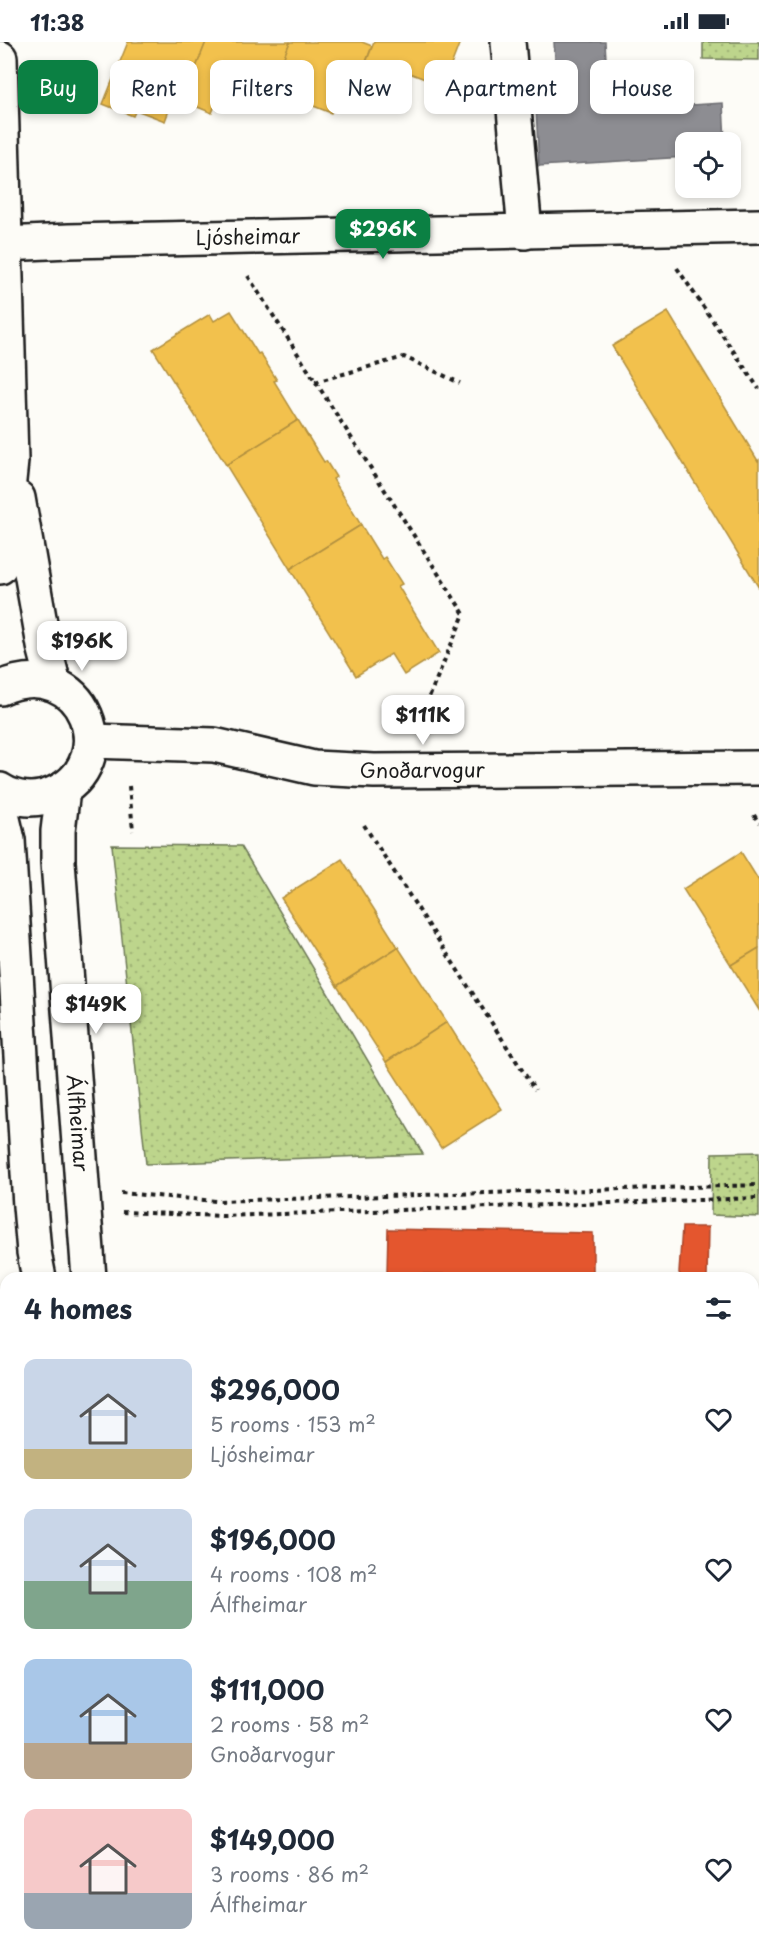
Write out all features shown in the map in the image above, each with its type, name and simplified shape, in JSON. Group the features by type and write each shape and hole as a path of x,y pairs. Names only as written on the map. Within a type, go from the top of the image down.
{"street":[{"path":"508,42 525,232"},
{"path":"0,58 11,461 0,567"},
{"name":"Ljósheimar","path":"5,244 759,226"},
{"path":"11,461 44,646 54,684"},
{"path":"0,688 18,681 36,680 54,684 70,694 81,707 89,724 91,741 87,760 82,769 63,790 45,798 26,799 0,790"},
{"name":"Gnoðarvogur","path":"91,741 214,745 314,768 374,771 759,768"},
{"name":"Álfheimar","path":"63,790 58,831 58,862 88,1272"},
{"path":"0,806 9,851 30,1206 38,1272"}],"path":[{"path":"651,229 759,389"},
{"path":"223,238 465,614 421,716"},
{"path":"315,382 405,357 460,383"},
{"path":"129,786 133,831"},
{"path":"754,815 759,823"},
{"path":"364,825 535,1090"},
{"path":"121,1193 216,1202 759,1185"},
{"path":"116,1212 222,1216 759,1198"}],"green space":[{"path":"703,42 759,42 759,60 703,59"},
{"path":"112,845 241,846 423,1154 146,1164"},
{"path":"759,1152 759,1217 711,1215 712,1153"}],"building: Homes":[{"path":"128,42 206,42 198,62 198,60 121,60"},
{"path":"206,42 290,42 283,60 210,60 210,112 198,107 198,63"},
{"path":"290,42 362,42 372,46 367,60 326,60 326,111 314,106 314,60 283,60"},
{"path":"374,42 460,42 453,60 424,60 424,79 412,74 412,60 367,60"},
{"path":"110,87 110,107 103,104"},
{"path":"147,114 168,114 165,121"},
{"path":"231,311 277,380 274,381 298,420 226,465 153,349 210,314 214,321"},
{"path":"668,312 759,460 759,588 612,346"},
{"path":"298,420 336,477 333,479 361,525 290,569 226,465"},
{"path":"361,525 382,559 385,557 402,584 398,586 439,653 404,675 391,654 356,676 290,569"},
{"path":"741,852 759,881 759,948 731,965 683,889"},
{"path":"342,859 398,947 337,986 281,898"},
{"path":"398,947 447,1022 386,1062 337,986"},
{"path":"759,948 759,1010 731,965"},
{"path":"447,1022 502,1109 441,1148 386,1062"}],"building: Shops":[{"path":"682,1227 708,1227 707,1272 679,1272"},
{"path":"388,1229 593,1233 593,1272 387,1272"}],"building: Industry":[{"path":"554,42 605,42 606,60 590,60 590,114 694,114 694,105 723,103 724,132 675,132 675,158 539,166 536,114 578,114 578,60 555,60"}]}
